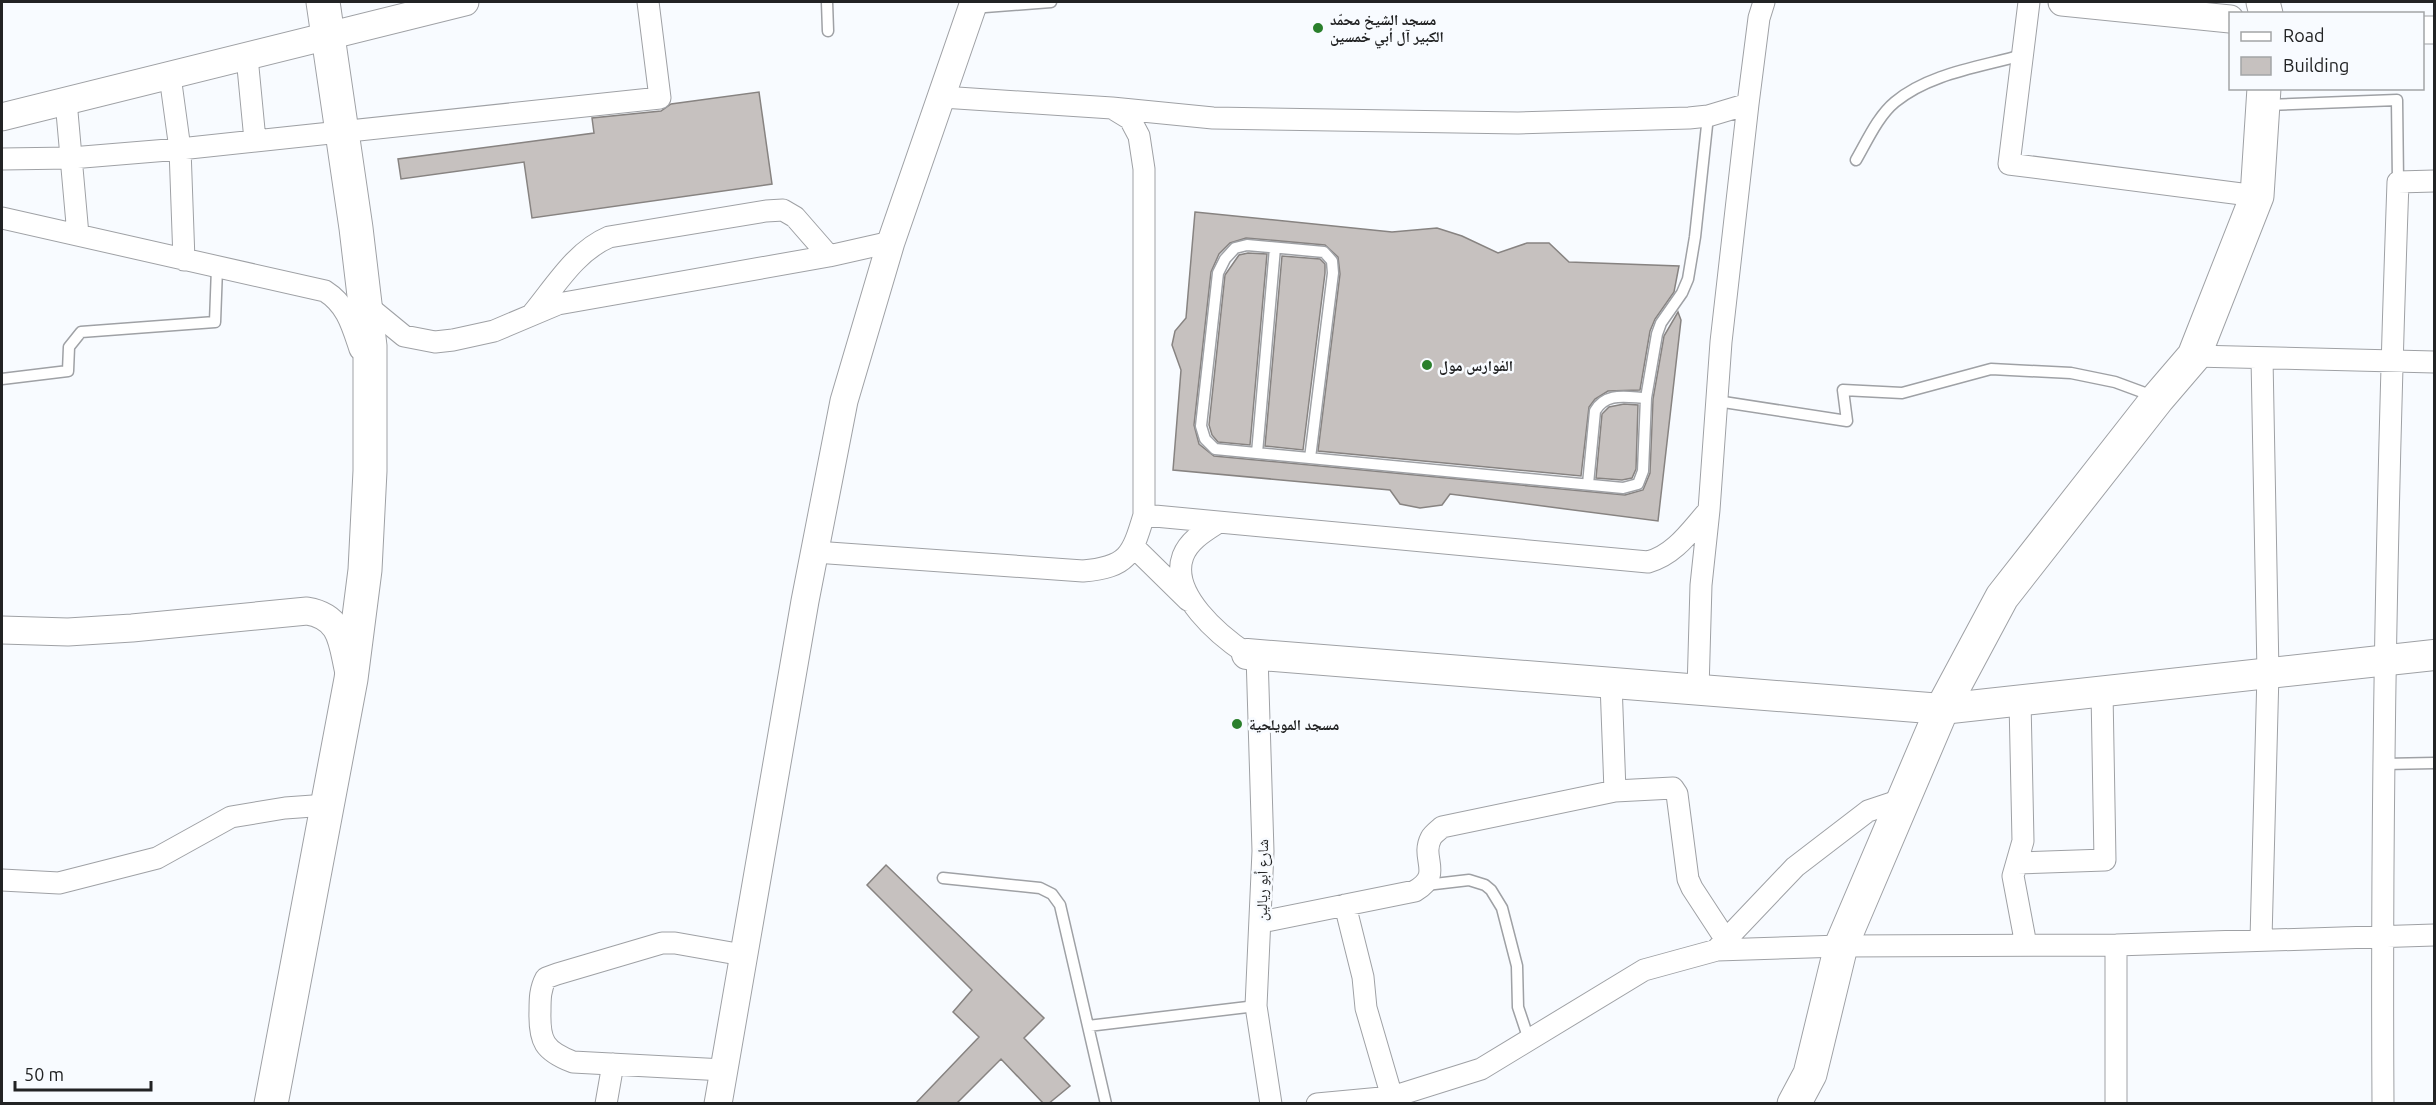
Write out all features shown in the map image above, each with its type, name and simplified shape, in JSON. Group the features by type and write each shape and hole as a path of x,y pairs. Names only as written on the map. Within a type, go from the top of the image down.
{"main road":[{"path":"271,1104 351,679 365,570 370,471 371,382 365,304 323,2"},
{"path":"1794,1104 1810,1074 1841,946 1942,709 2002,597 2158,398 2194,356 2257,196 2263,97"},
{"path":"1252,654 1942,709 2434,655"}],"street":[{"path":"2,117 465,2"},
{"path":"2,159 71,158 180,149 660,98 648,2"},
{"path":"1698,690 1701,585 1709,510 1721,342 1748,104 1759,18 1764,2"},
{"path":"2029,2 2008,164 2257,196"},
{"path":"2062,2 2229,19"},
{"path":"718,1104 815,552 844,401 891,242 973,5"},
{"path":"247,57 255,140"},
{"path":"170,76 180,149 184,260"},
{"path":"942,97 1112,108 1214,118 1471,122 1596,121 1708,116 1748,104"},
{"path":"66,101 78,235"},
{"path":"815,552 1083,571 1103,570 1123,560 1134,547 1144,515 1144,170 1140,136 1130,119 1112,108"},
{"path":"2383,1104 2385,660 2398,182 2434,181"},
{"path":"533,313 584,252 595,243 609,237 783,210 795,217 829,256"},
{"path":"2,219 325,291 339,300 352,324 371,382"},
{"path":"365,304 404,336 435,342 494,331 558,304 829,256 891,242"},
{"path":"2194,356 2434,362"},
{"path":"2261,939 2268,673 2262,358"},
{"path":"1144,515 1648,562 1663,558 1674,549 1709,510"},
{"path":"1191,602 1184,590 1181,571 1182,557 1199,535 1219,522"},
{"path":"1134,547 1191,602 1225,639 1252,654"},
{"path":"2,630 68,632 308,611 322,614 333,622 339,634 351,679"},
{"name":"شارع أبو ريالين","path":"1252,654 1263,851 1256,1006 1271,1104"},
{"path":"1611,683 1615,791"},
{"path":"2017,863 2105,860 2102,692"},
{"path":"2020,701 2024,841 2013,876 2026,945"},
{"path":"1261,921 1415,891 1426,885 1431,873 1432,837 1442,827 1615,791 1673,788 1677,794 1688,879 1722,945"},
{"path":"1722,945 1795,867 1868,811 1904,799"},
{"path":"2,880 59,883 157,858 231,817 327,805"},
{"path":"1345,905 1363,977 1366,1008 1392,1097"},
{"path":"1317,1104 1392,1097 1481,1069 1644,970 1722,945 2116,945 2434,935"},
{"path":"724,1070 573,1062 558,1056 547,1048 539,1033 540,989 546,978 662,943 675,943 743,955"},
{"path":"2116,945 2116,1104"},
{"path":"606,1104 613,1064"}],"lane":[{"path":"827,2 828,31"},
{"path":"973,5 1051,2"},
{"path":"1856,160 1876,126 1894,103 1914,90 1937,79 2022,55"},
{"path":"2263,97 2397,100 2398,182"},
{"path":"1310,458 1332,261 1324,252 1247,246 1235,248 1218,273 1201,426 1205,438 1215,449 1623,488 1638,484 1643,471 1646,398 1661,323 1682,293 1688,279 1695,237 1708,116"},
{"path":"1257,453 1275,248"},
{"path":"2,379 68,371 69,347 81,332 215,322 217,268"},
{"path":"1717,401 1847,421 1843,390 1902,393 1991,369 2071,374 2115,382 2158,398"},
{"path":"1588,484 1595,411 1601,401 1611,397 1646,398"},
{"path":"2384,764 2434,763"},
{"path":"943,878 1040,888 1053,894 1060,905 1106,1104"},
{"path":"1426,885 1469,880 1485,885 1491,890 1502,908 1517,966 1518,1007 1529,1040"},
{"path":"1088,1026 1256,1006"}],"building":[{"path":"759,92 772,184 532,218 524,162 401,179 398,159 594,133 592,118 661,111 671,104"},
{"name":"الفوارس مول","path":"1195,212 1392,232 1437,228 1462,236 1498,253 1527,243 1549,243 1569,262 1679,266 1674,292 1655,319 1650,331 1640,390 1608,391 1595,399 1589,407 1581,476 1318,451 1340,274 1338,257 1325,245 1246,238 1230,243 1219,254 1211,272 1194,425 1199,444 1214,456 1625,495 1643,490 1650,473 1653,399 1664,336 1678,312 1681,320 1658,521 1450,494 1442,505 1420,508 1400,504 1390,490 1173,470 1181,370 1172,345 1175,331 1186,318"},
{"path":"1267,254 1250,445 1218,442 1212,435 1209,425 1225,275 1239,255"},
{"path":"1282,256 1320,259 1325,264 1303,450 1265,446"},
{"path":"1624,404 1638,405 1636,469 1632,478 1622,480 1596,478 1602,414 1609,407"},
{"path":"886,865 1044,1018 1024,1038 1070,1086 1048,1104 1044,1104 1001,1059 956,1104 915,1104 979,1037 953,1012 972,990 867,885"}],"place":[{"name":"مسجد الشيخ محمّد الكبير آل أبي خمسين","path":"1318,28"},
{"name":"الفوارس مول","path":"1427,365"},
{"name":"مسجد المويلحية","path":"1237,724"}]}
